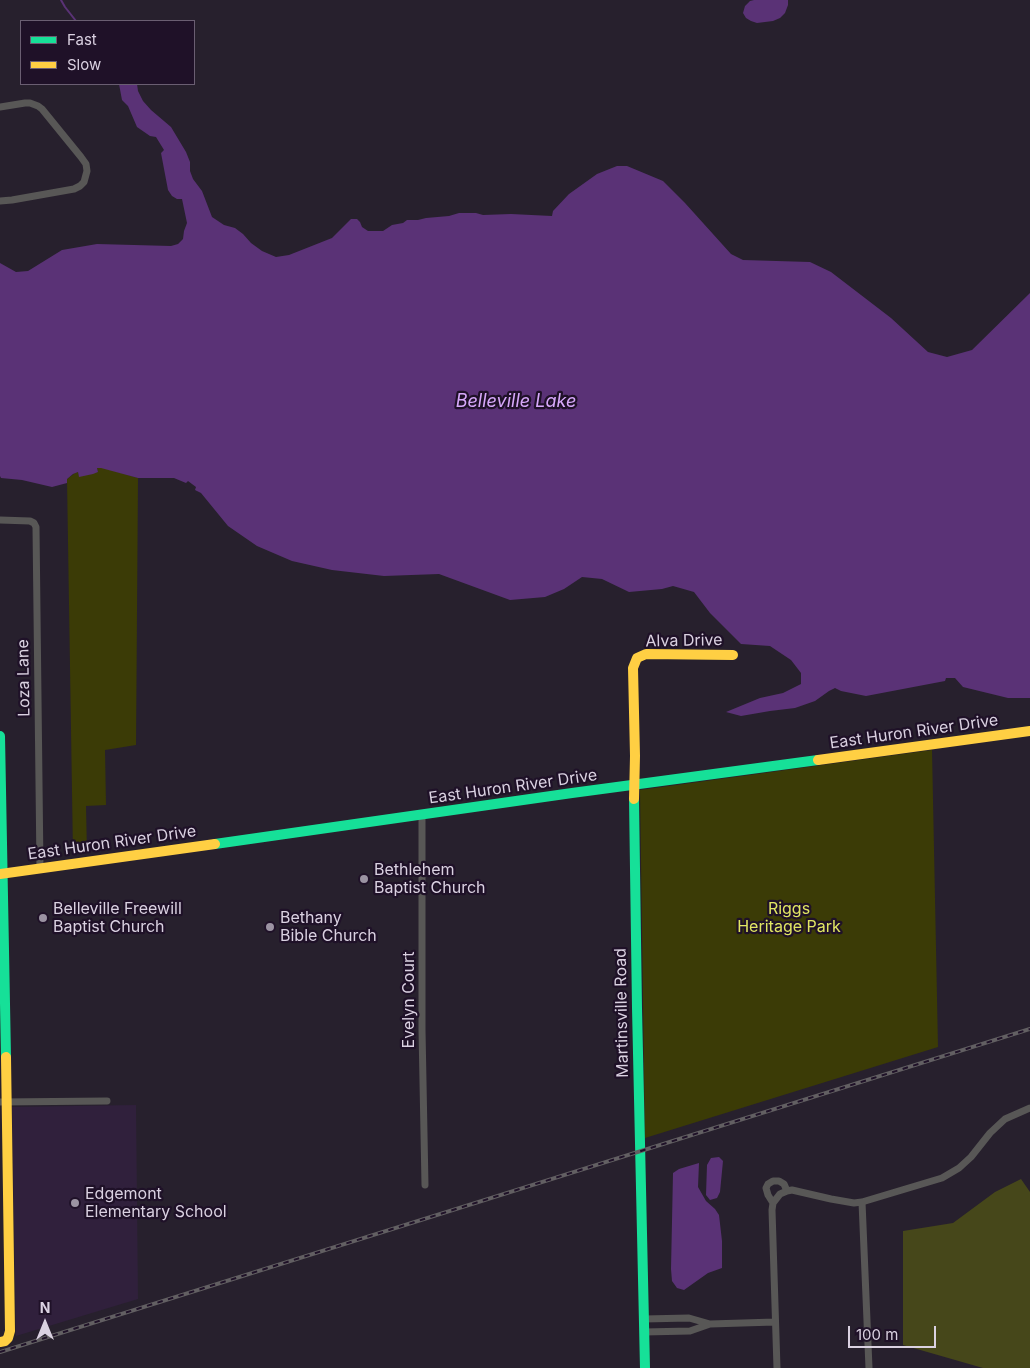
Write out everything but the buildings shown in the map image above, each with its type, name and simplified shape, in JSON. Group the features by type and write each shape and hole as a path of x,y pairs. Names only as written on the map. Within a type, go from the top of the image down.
{"street":[{"path":"0,107 25,103 38,106 81,157 86,164 87,171 84,182 74,189 0,201"},
{"name":"Loza Lane","path":"0,520 30,521 36,527 40,868"},
{"name":"Alva Drive","path":"637,658 646,654 733,655"},
{"name":"Martinsville Road","path":"637,658 633,668 636,756 634,785 645,1368"},
{"name":"East Huron River Drive","path":"2,873 1030,731"},
{"path":"0,736 4,1102 10,1331 4,1340"},
{"name":"Evelyn Court","path":"422,815 422,1030 425,1185"},
{"path":"4,1102 107,1101"},
{"path":"776,1368 772,1210 773,1203 780,1194 787,1191 804,1192 846,1202 862,1202 942,1178 959,1168 971,1157 990,1133 1005,1119 1030,1108"},
{"path":"773,1203 766,1188 768,1184 773,1181 780,1181 784,1184 787,1191"},
{"path":"862,1202 869,1368"},
{"path":"644,1319 689,1318 710,1324"},
{"path":"644,1332 690,1331 710,1324 775,1322"}],"shaded area":[{"name":"Edgemont Elementary School","path":"136,1105 138,1299 16,1336 12,1107"},
{"path":"1021,1179 1030,1192 1030,1368 983,1368 903,1345 903,1231 953,1223 995,1192"}],"green space":[{"path":"97,468 104,468 138,478 136,745 105,750 106,805 86,806 87,853 73,854 67,479 78,472 79,476 98,472"},
{"name":"Riggs Heritage Park","path":"932,750 938,1047 645,1138 640,790"}],"water":[{"path":"754,0 788,0 788,5 785,13 780,18 757,23 746,18 743,13 745,6"},
{"name":"Belleville Lake","path":"119,85 137,85 143,101 171,127 186,152 193,179 202,191 212,217 224,225 235,228 262,251 276,257 289,255 332,238 351,219 357,219 362,227 368,231 383,231 392,225 403,223 407,220 449,216 459,213 552,216 553,211 569,194 597,174 617,166 627,166 663,181 731,254 743,260 810,262 831,272 891,318 928,352 947,357 972,350 1030,293 1030,698 1008,698 963,687 955,678 946,678 945,681 866,696 835,688 815,701 795,708 741,716 726,712 760,698 783,693 801,684 801,673 791,660 770,646 741,644 710,613 694,592 673,586 629,592 602,579 582,577 564,589 545,597 510,600 439,574 384,576 332,570 292,561 257,546 228,526 201,493 195,490 196,487 188,481 186,483 174,478 138,478 101,468 97,468 98,472 79,477 78,472 67,479 67,483 52,487 22,480 1,478 0,263 16,272 28,271 62,250 97,244 171,246 178,244 183,239 187,223 182,199 172,196 168,190 161,153 164,150 156,137 150,136 137,127 128,106 122,100"},
{"path":"719,1157 723,1161 720,1192 717,1198 710,1200 706,1195 707,1165 711,1158"},
{"path":"699,1163 698,1187 706,1201 719,1215 722,1241 722,1268 708,1273 684,1290 677,1288 672,1281 673,1173 679,1169"}],"waterway":[{"path":"61,0 75,20"}],"railway":[{"path":"0,1352 1030,1029"}],"traffic: fast":[{"path":"0,736 6,1057"},
{"path":"215,844 818,760"},
{"path":"634,799 645,1368"}],"traffic: slow":[{"path":"634,799 633,668 637,658 646,654 733,655"},
{"path":"818,760 1030,731"},
{"path":"0,874 215,844"},
{"path":"0,1342 8,1338 10,1331 6,1057"}],"place":[{"name":"Bethlehem Baptist Church","path":"364,879"},
{"name":"Belleville Freewill Baptist Church","path":"43,918"},
{"name":"Bethany Bible Church","path":"270,927"},
{"name":"Edgemont Elementary School","path":"75,1203"}]}
